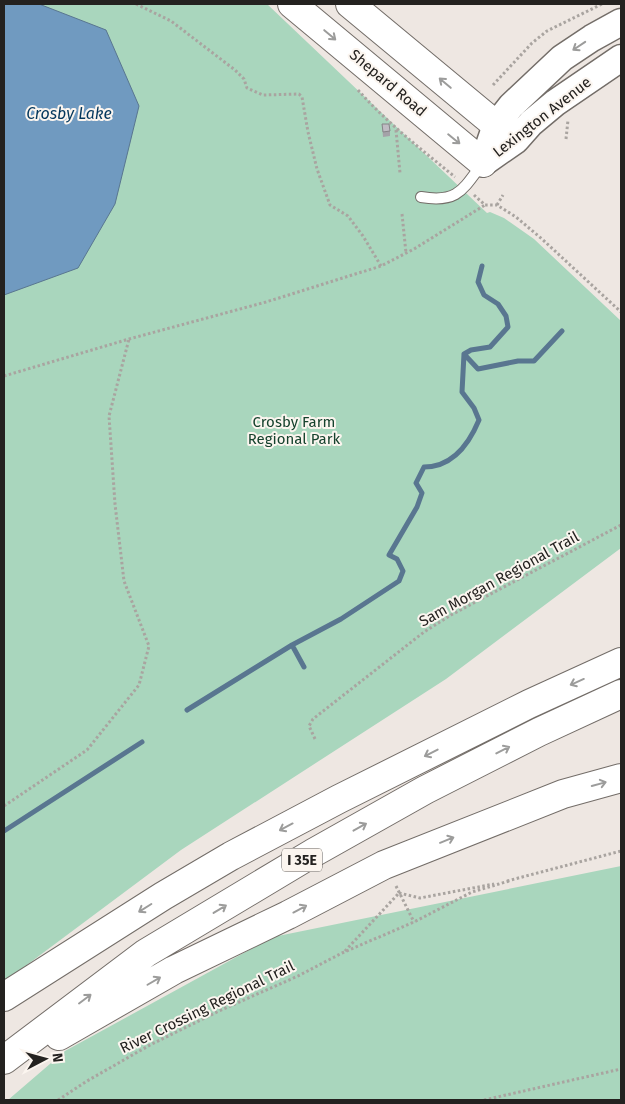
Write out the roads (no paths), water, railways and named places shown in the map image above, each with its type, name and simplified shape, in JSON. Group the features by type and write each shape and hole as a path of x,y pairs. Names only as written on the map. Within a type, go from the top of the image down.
{"highway":[{"name":"Shepard Road","path":"292,4 483,163"},
{"path":"350,4 496,125"},
{"name":"I 35E","path":"4,997 163,896 231,856 339,799 529,704 621,662"},
{"name":"I 35E","path":"4,1061 146,953 313,853 425,790 539,732 621,694"},
{"path":"4,1061 62,1035 174,970 288,915 384,865 563,794 621,778"}],"street":[{"name":"Lexington Avenue","path":"483,163 496,125 511,106 562,58 621,22"},
{"name":"Lexington Avenue","path":"483,163 516,140 531,123 555,103 621,58"}],"lane":[{"path":"421,197 437,199 452,197 466,186 483,163"}],"water":[{"name":"Crosby Lake","path":"4,4 39,4 106,30 139,106 115,204 78,268 4,295"}],"waterway":[{"path":"187,710 292,645 341,619 399,581 403,571 397,559 389,555 417,507 422,493 416,483 424,467 443,463 458,452 465,445 479,420 474,408 462,392 464,354 471,350 490,347 508,327 506,316 498,304 484,295 478,282 482,266"},
{"path":"464,354 478,369 518,361 534,361 562,331"},
{"path":"292,645 304,667"},
{"path":"4,831 142,742"}],"park label":[{"name":"Crosby Farm Regional Park","path":"294,430"}]}
